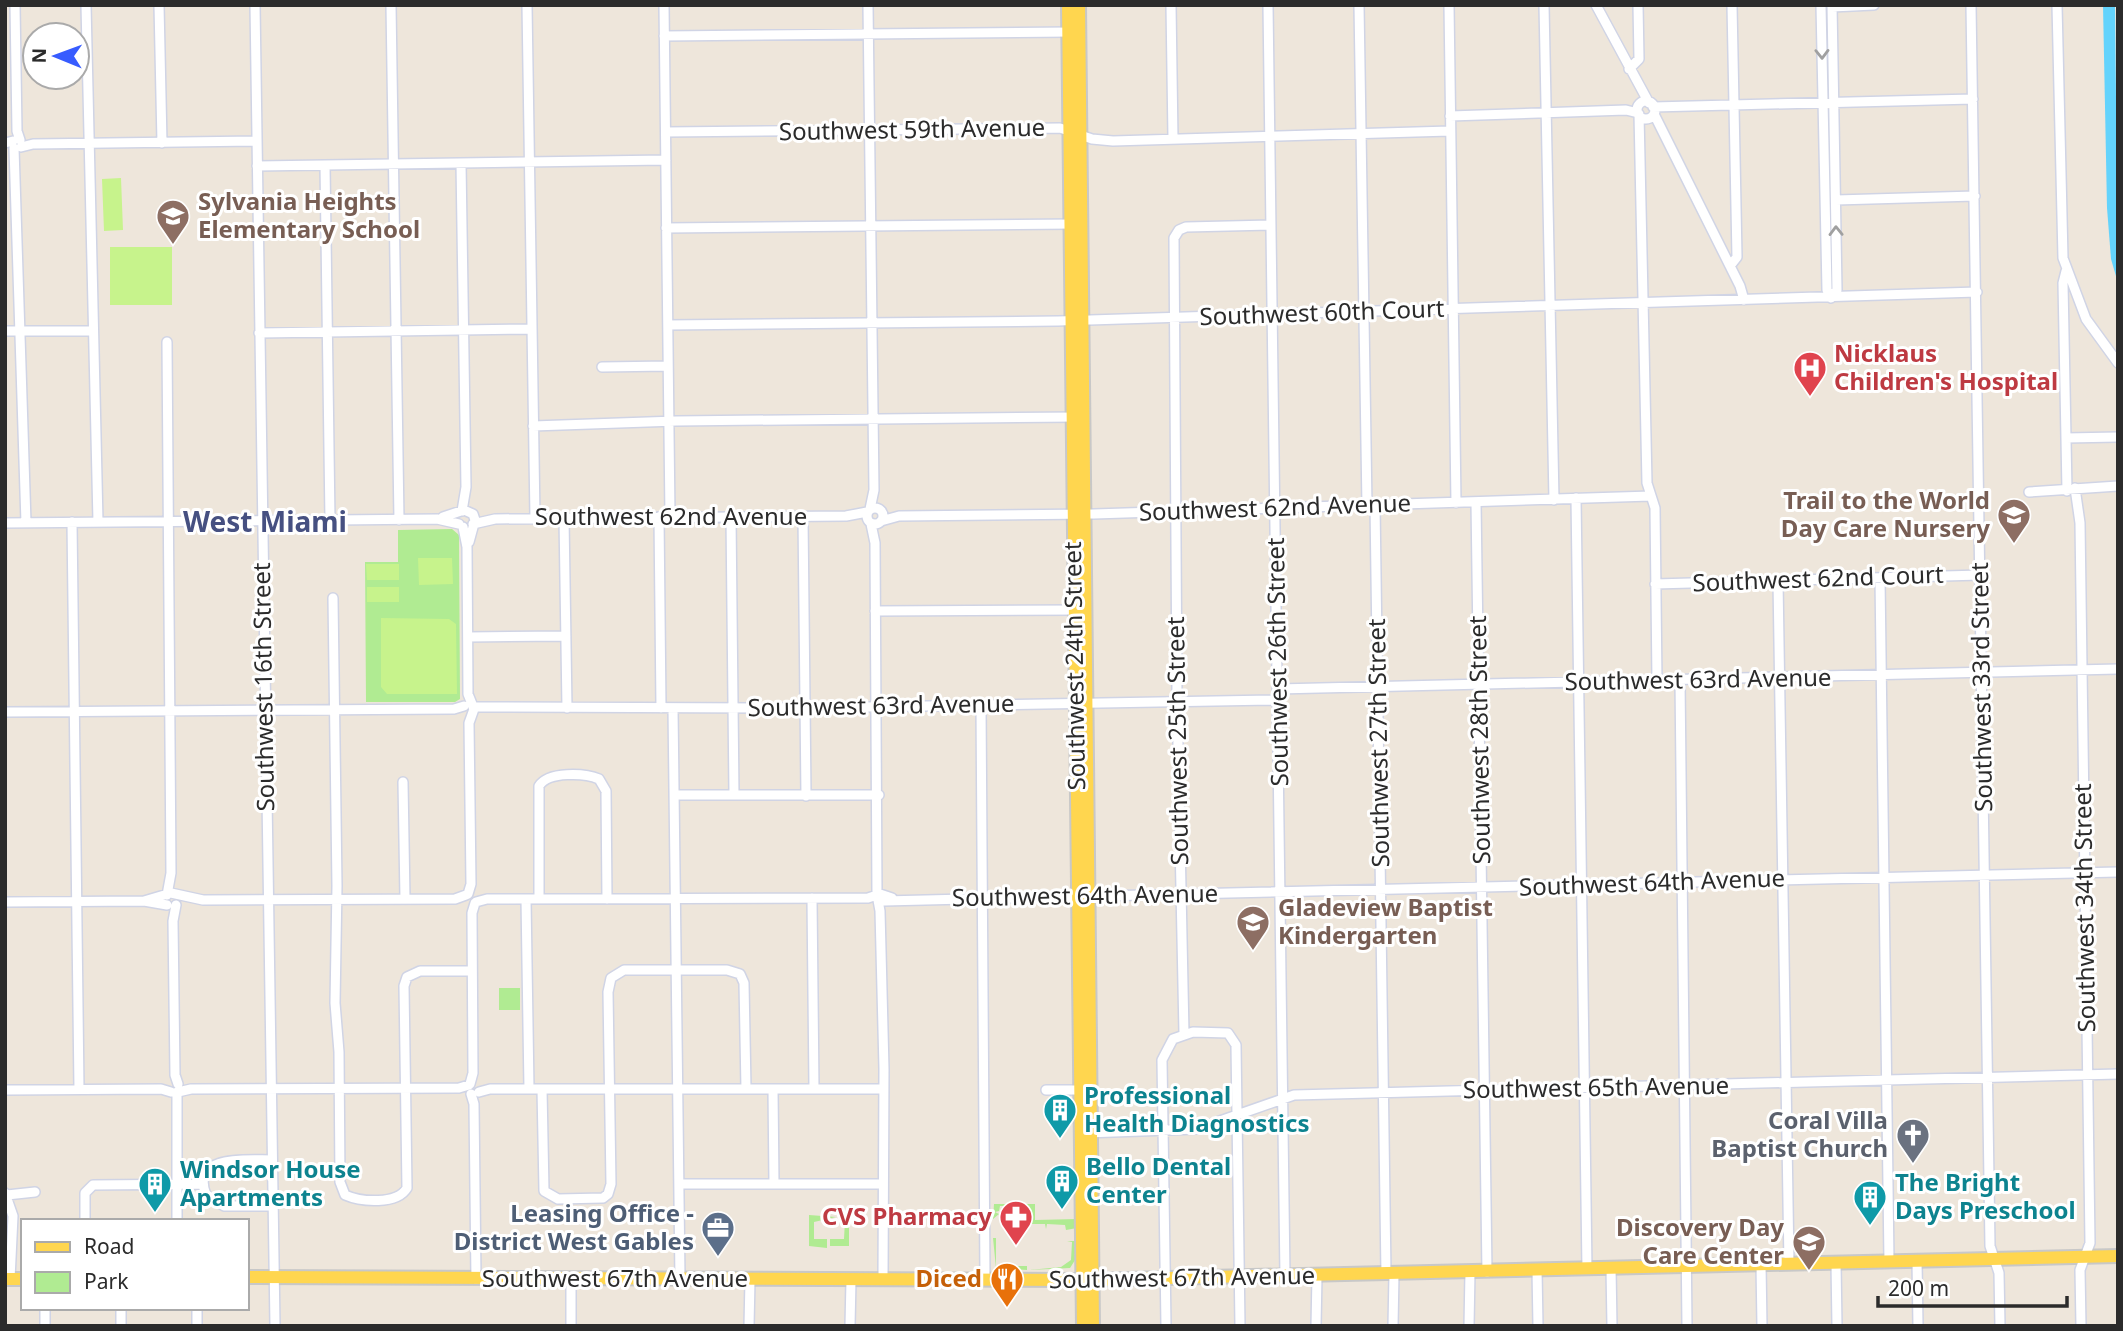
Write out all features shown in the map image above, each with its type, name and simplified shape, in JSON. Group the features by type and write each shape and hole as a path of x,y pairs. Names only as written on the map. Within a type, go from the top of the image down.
{"main road":[{"name":"Southwest 24th Street","path":"1068,5 1074,32"},
{"name":"Southwest 24th Street","path":"1079,5 1074,32 1080,610 1088,1280 1093,1326"},
{"name":"Southwest 67th Avenue","path":"248,1277 1088,1280 2118,1256"},
{"name":"Southwest 24th Street","path":"1083,1326 1088,1280"}],"street":[{"path":"15,5 26,523"},
{"path":"86,5 98,522"},
{"path":"159,5 162,142"},
{"name":"Southwest 16th Street","path":"255,5 275,1326"},
{"path":"391,5 399,520"},
{"path":"527,5 535,518"},
{"path":"664,5 670,517"},
{"path":"868,5 883,1279"},
{"path":"1171,5 1173,139"},
{"name":"Southwest 26th Street","path":"1268,5 1285,1277"},
{"name":"Southwest 27th Street","path":"1359,5 1364,312 1379,687 1384,1093 1393,1326"},
{"path":"1449,5 1456,503"},
{"path":"1544,5 1554,499"},
{"path":"1596,5 1637,85 1646,111 1663,135 1730,266 1744,300"},
{"path":"1629,69 1639,59 1638,5"},
{"path":"1730,266 1737,257 1732,5"},
{"path":"1821,5 1826,290 1831,298 1837,290 1832,6 1874,5"},
{"name":"Southwest 33rd Street","path":"1971,5 1990,1246 1999,1273 2000,1326"},
{"name":"Southwest 34th Street","path":"2057,5 2062,251 2066,270 2063,283 2066,438 2071,490 2080,514 2090,1243 2080,1270 2081,1326"},
{"path":"664,36 1074,32"},
{"path":"1450,117 1973,99"},
{"path":"1646,111 1640,136 1643,303 1647,484 1655,508 1657,681"},
{"name":"Southwest 59th Avenue","path":"666,132 1060,128 1105,141 1450,131"},
{"path":"16,143 257,141"},
{"path":"257,166 666,160"},
{"path":"461,163 476,1279"},
{"path":"325,165 330,520"},
{"path":"1836,200 1975,196"},
{"path":"666,228 1076,224"},
{"name":"Southwest 25th Street","path":"1184,1034 1177,703 1174,241 1177,231 1186,227 1271,225"},
{"path":"2066,270 2089,325 2118,363"},
{"name":"Southwest 60th Court","path":"668,325 1077,320 1977,292"},
{"path":"259,333 532,329"},
{"path":"5,331 93,331"},
{"path":"167,342 169,711 177,1219"},
{"path":"602,368 668,366"},
{"path":"533,426 1078,417"},
{"path":"2066,438 2118,437"},
{"path":"2029,492 2118,486"},
{"name":"Southwest 62nd Avenue","path":"5,523 1079,514 1651,496"},
{"path":"1576,498 1587,1269"},
{"name":"Southwest 28th Street","path":"1476,502 1487,1272"},
{"path":"803,516 806,796"},
{"path":"659,517 661,708"},
{"path":"731,517 734,796"},
{"path":"564,518 567,708"},
{"path":"72,522 79,1089"},
{"name":"Southwest 62nd Court","path":"1655,584 1981,575"},
{"path":"1880,578 1889,1262"},
{"path":"1778,581 1789,1264"},
{"path":"332,598 337,899 334,979 340,1182 345,1195 355,1198 392,1199 404,1193 408,1181 404,986 409,975 420,971 472,971"},
{"path":"875,611 1080,610"},
{"path":"468,637 566,636"},
{"name":"Southwest 63rd Avenue","path":"469,709 1177,703 1379,687 2118,669"},
{"path":"1680,680 1687,1326"},
{"path":"981,705 985,1280"},
{"path":"673,708 680,1279"},
{"path":"5,712 469,709"},
{"path":"539,899 538,793 542,780 553,776 588,776 601,781 606,791 607,899"},
{"path":"402,782 405,899"},
{"path":"674,795 879,795"},
{"name":"Southwest 64th Avenue","path":"5,902 1084,897 2118,872"},
{"path":"812,898 814,1089"},
{"path":"526,899 529,1089"},
{"path":"542,1089 543,1183 546,1193 558,1199 593,1200 608,1194 611,1183 608,992 614,974 624,970 727,970 740,974 745,987 746,1089"},
{"path":"1166,1326 1162,1056 1170,1041 1184,1034 1222,1032 1233,1038 1240,1326"},
{"name":"Southwest 65th Avenue","path":"1086,1133 1197,1129 1237,1117 1283,1097 2118,1074"},
{"path":"5,1090 175,1087 474,1090 882,1089"},
{"path":"773,1089 774,1184"},
{"path":"1046,1090 1086,1090"},
{"path":"271,1160 217,1163 205,1173 203,1184 206,1195 220,1205 272,1206"},
{"path":"85,1219 87,1189 95,1185 203,1184"},
{"path":"679,1184 883,1184"},
{"path":"13,1279 7,1260 13,1253 13,1216 6,1194 35,1192"},
{"path":"1917,1261 1919,1326"},
{"path":"1836,1263 1837,1326"},
{"path":"1761,1265 1762,1326"},
{"path":"1611,1268 1612,1326"},
{"path":"1537,1270 1538,1326"},
{"path":"1469,1326 1470,1272"},
{"path":"1317,1276 1317,1326"},
{"path":"571,1279 571,1326"},
{"path":"749,1326 750,1280"},
{"path":"850,1326 851,1280"}],"green space":[{"path":"121,178 123,230 104,231 102,179"},
{"path":"110,247 172,247 172,305 110,305"},
{"path":"452,529 459,535 460,699 455,702 366,702 365,562 398,562 398,530"},
{"path":"418,558 452,558 453,584 419,585"},
{"path":"366,564 399,564 399,580 367,580"},
{"path":"367,587 399,587 399,602 367,602"},
{"path":"381,618 449,619 456,624 457,694 387,694 381,687"},
{"path":"499,988 520,988 520,1010 499,1010"},
{"path":"994,1204 1035,1204 1035,1220 1077,1219 1077,1228 1066,1230 1065,1225 1047,1224 1046,1229 1045,1224 1032,1224 1032,1212 1027,1211 1026,1206 1022,1206 1021,1211 1018,1211 1017,1206 1000,1206 999,1211 995,1212 999,1214 993,1219"},
{"path":"809,1215 836,1217 814,1222 814,1239 827,1239 827,1248 809,1246"},
{"path":"849,1215 849,1246 830,1246 830,1239 844,1239 845,1220 839,1220 840,1217"},
{"path":"993,1238 996,1238 996,1266 1027,1266 1027,1270 996,1268"},
{"path":"1067,1241 1077,1241 1077,1257 1070,1268 1029,1270 1061,1267 1071,1260 1072,1242"}],"water":[{"path":"2103,5 2115,5 2118,283 2111,259 2107,208"}],"place":[{"name":"Sylvania Heights Elementary School","path":"173,246"},
{"name":"Nicklaus Children's Hospital","path":"1810,398"},
{"name":"Trail to the World Day Care Nursery","path":"2014,545"},
{"name":"Gladeview Baptist Kindergarten","path":"1253,952"},
{"name":"Professional Health Diagnostics","path":"1060,1140"},
{"name":"Coral Villa Baptist Church","path":"1913,1165"},
{"name":"Bello Dental Center","path":"1062,1211"},
{"name":"Windsor House Apartments","path":"155,1214"},
{"name":"The Bright Days Preschool","path":"1870,1227"},
{"name":"CVS Pharmacy","path":"1016,1247"},
{"name":"Leasing Office - District West Gables","path":"718,1258"},
{"name":"Discovery Day Care Center","path":"1809,1272"},
{"name":"Diced","path":"1007,1309"}],"district":[{"name":"West Miami","path":"265,522"}]}
